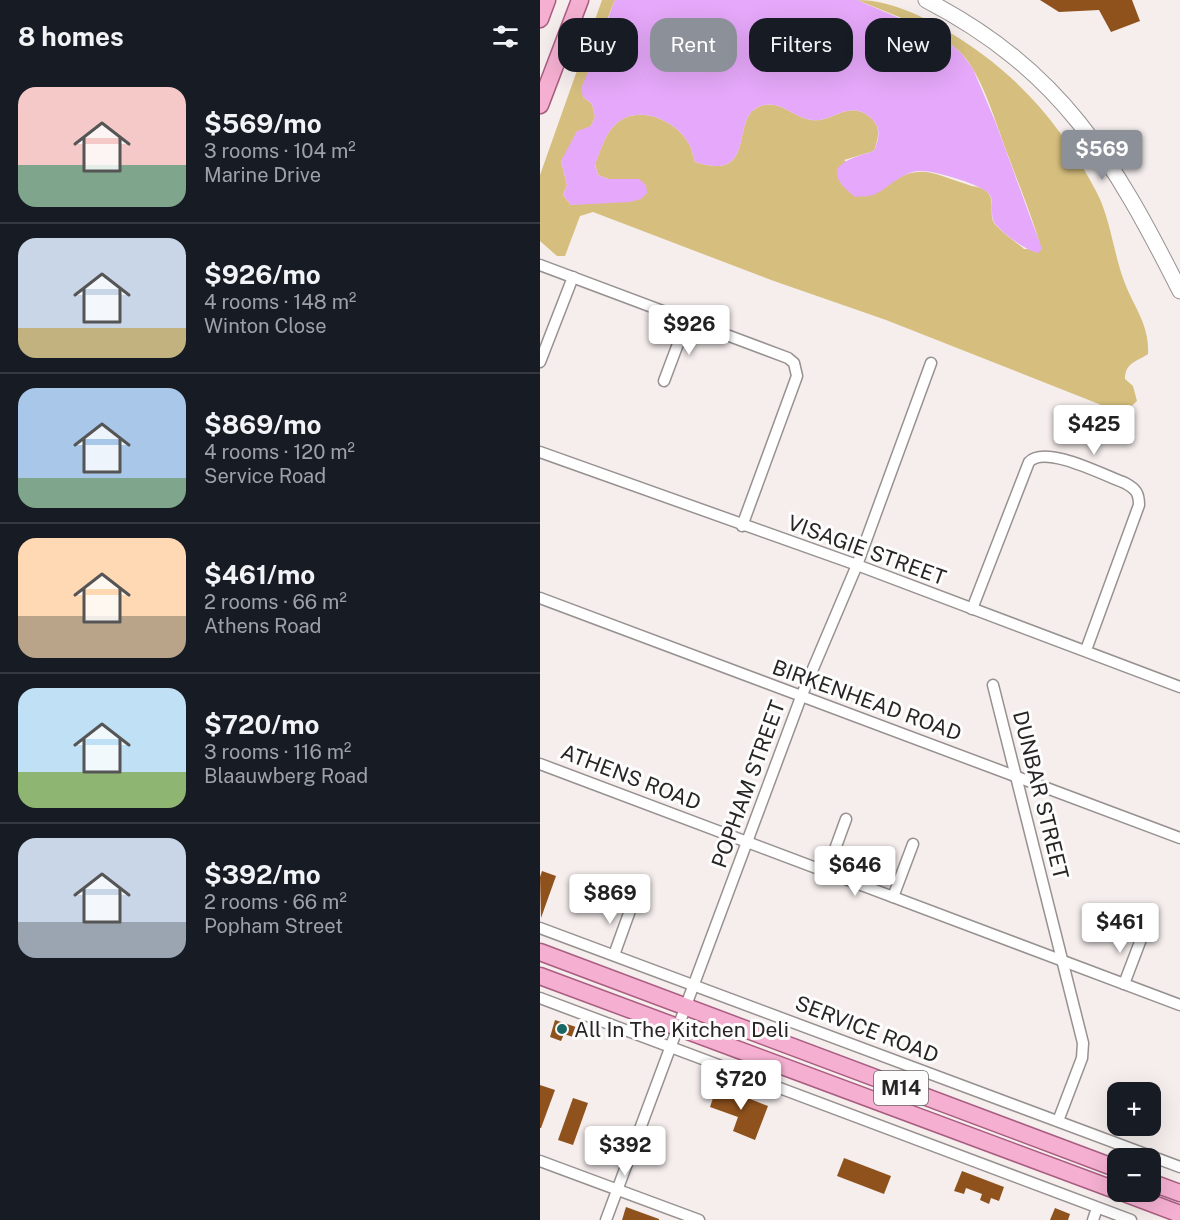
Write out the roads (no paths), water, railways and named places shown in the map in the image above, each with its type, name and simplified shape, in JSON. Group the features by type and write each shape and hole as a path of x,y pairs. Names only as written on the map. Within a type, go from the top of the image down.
{"main road":[{"path":"540,19 547,0"},
{"path":"540,105 580,0"},
{"path":"926,0 988,36 1012,55 1036,76 1088,131 1142,215 1180,291"},
{"name":"M14","path":"540,952 1107,1165"},
{"name":"M14","path":"540,976 1107,1187"},
{"path":"1161,1186 1180,1193"},
{"name":"M14","path":"1148,1202 1180,1214"}],"street":[{"path":"540,265 788,358 797,368 797,376 742,525"},
{"path":"540,362 573,278"},
{"path":"664,381 687,320"},
{"name":"POPHAM STREET","path":"606,1220 801,697 857,565 932,363"},
{"name":"VISAGIE STREET","path":"540,452 857,565 1180,687"},
{"path":"972,609 1026,470 1033,459 1053,456 1125,483 1133,487 1139,496 1139,505 1086,650"},
{"name":"BIRKENHEAD ROAD","path":"540,598 1180,838"},
{"name":"DUNBAR STREET","path":"993,685 1063,961 1083,1050 1058,1121"},
{"name":"ATHENS ROAD","path":"540,764 1180,1005"},
{"path":"827,872 846,819"},
{"path":"893,897 913,844"},
{"path":"614,955 632,905"},
{"name":"SERVICE ROAD","path":"540,927 1180,1167"},
{"path":"1124,984 1143,934"},
{"path":"540,998 1131,1220"},
{"path":"540,1161 699,1220"},
{"path":"1093,1220 1097,1208"}],"place":[{"name":"All In The Kitchen Deli","path":"562,1029"}]}
